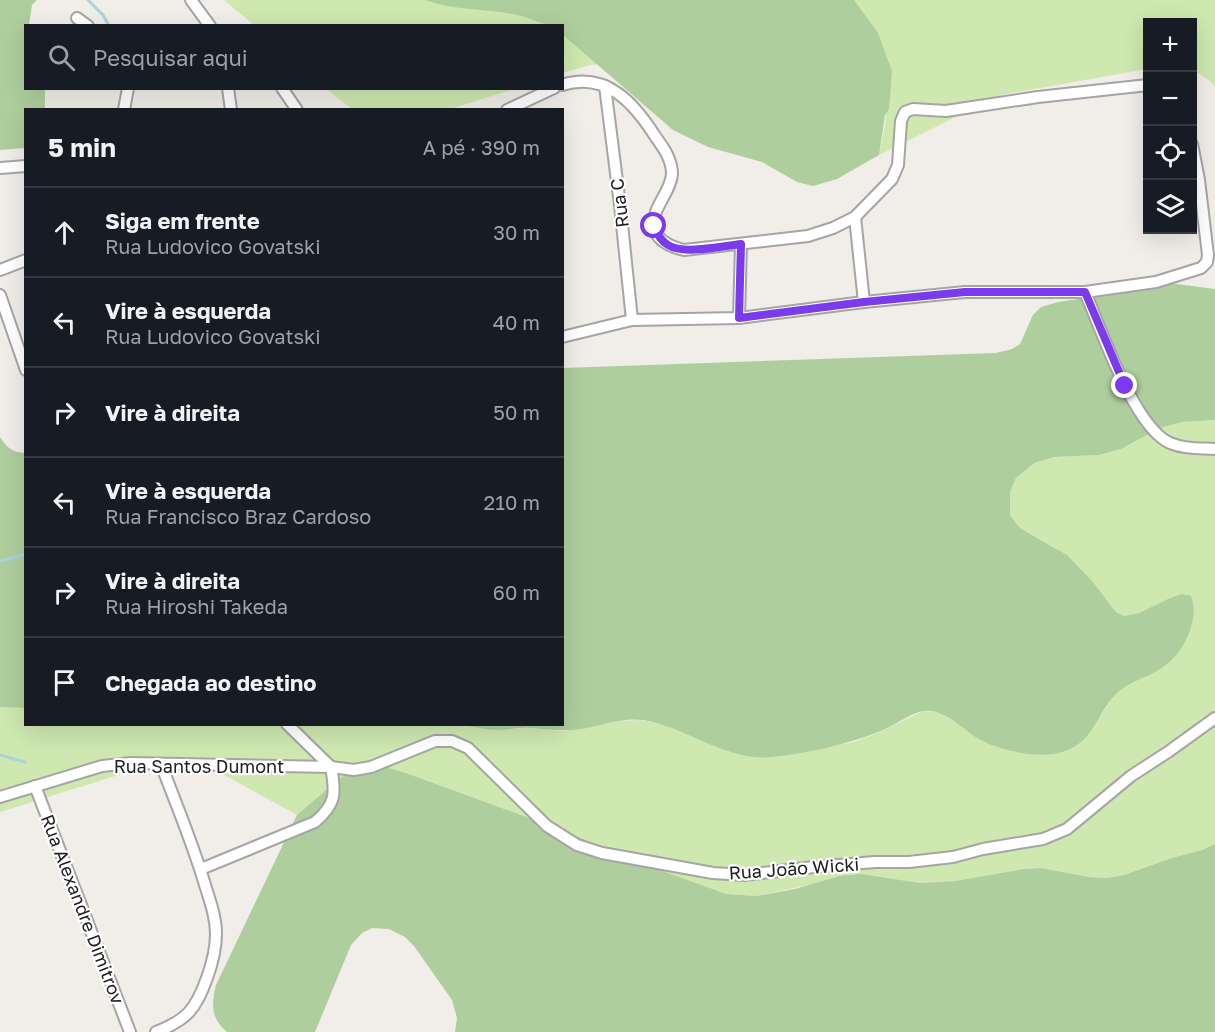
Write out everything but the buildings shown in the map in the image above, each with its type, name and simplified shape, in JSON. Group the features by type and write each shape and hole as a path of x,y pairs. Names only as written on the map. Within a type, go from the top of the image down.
{"street":[{"path":"191,0 209,24"},
{"path":"77,18 85,24"},
{"path":"564,85 581,81 605,86 624,97 641,114 667,155 672,170 671,185 657,213 654,226 659,237 670,247 684,250 808,236 833,228 855,217 892,179 898,165 901,121 905,112 913,109 946,111 1038,96 1143,86"},
{"name":"Rua C","path":"605,86 632,320"},
{"path":"124,108 128,90"},
{"path":"228,90 231,108"},
{"path":"283,90 296,108"},
{"path":"511,108 550,90"},
{"path":"0,168 24,166"},
{"path":"564,337 632,320 739,318 965,292 1085,292 1156,282 1201,268 1207,262 1197,170"},
{"path":"855,217 864,302"},
{"path":"739,318 741,244"},
{"path":"0,270 24,261"},
{"path":"1085,292 1125,386 1150,428 1168,442 1187,448 1215,449"},
{"path":"0,296 24,364"},
{"name":"Rua João Wicki","path":"331,767 354,770 372,767 435,741 452,741 468,748 548,826 577,845 602,853 669,866 744,875 814,867 909,862 953,857 983,849 1043,839 1067,829 1131,776 1215,718"},
{"path":"201,869 315,822 328,811 333,799 334,785 331,767 289,726"},
{"name":"Rua Santos Dumont","path":"0,796 102,766 131,763 331,767"},
{"path":"156,1032 186,1017 199,1000 214,957 216,933 213,910 201,869 161,764"},
{"name":"Rua Alexandre Dimitrov","path":"35,786 130,1032"}],"green space":[{"path":"0,0 37,0 32,5 29,24 24,24 24,90 45,90 45,108 24,108 24,148 0,150"},
{"path":"224,0 478,0 558,14 608,64 590,65 564,73 564,24 253,24"},
{"path":"425,0 854,0 878,33 892,71 889,109 885,115 879,155 837,179 813,186 797,182 762,162 708,147 673,130 564,36 564,24 546,24 506,13 436,4"},
{"path":"852,0 1215,0 1215,87 1197,73 1197,18 1143,18 1143,70 1000,95 879,155 886,119 885,100"},
{"path":"327,90 511,90 453,108 351,108"},
{"path":"1169,283 1215,289 1215,420 1182,422 1160,428 1121,449 1099,455 1054,457 1034,463 1016,478 1010,492 1010,515 1020,528 1067,555 1093,582 1116,612 1124,616 1139,613 1182,594 1191,596 1192,625 1178,653 1163,667 1127,685 1116,694 1082,742 1053,754 1042,755 1008,750 979,739 952,720 931,711 917,713 884,730 840,745 773,757 739,754 675,729 635,719 568,730 527,728 495,730 469,726 564,726 564,368 996,353 1012,349 1020,344 1033,315 1041,307 1058,302 1106,295 1143,285"},
{"path":"1215,420 1215,844 1202,850 1124,875 1107,878 1041,868 955,881 920,883 862,874 756,896 726,894 691,883 557,828 379,765 340,778 297,815 226,776 192,761 147,766 0,812 0,707 24,708 24,726 474,726 497,730 529,728 563,731 618,721 641,720 665,725 719,747 749,756 771,757 854,742 923,711 939,712 980,739 1000,748 1043,754 1090,733 1114,695 1129,683 1163,667 1168,599 1139,613 1124,616 1116,612 1093,582 1056,548 1020,528 1010,515 1010,492 1016,478 1033,463 1054,457 1099,455 1121,449 1160,428 1182,422"},
{"path":"0,437 10,449 24,453 24,708 0,707"},
{"path":"379,765 557,828 646,865 726,894 756,896 795,889 840,876 862,874 920,883 955,881 1041,868 1107,878 1124,875 1215,844 1215,1032 455,1032 457,1018 452,1000 414,946 405,937 389,929 372,928 362,933 351,945 315,1032 227,1032 215,1016 213,999 216,985 297,815 340,778 363,766"}],"waterway":[{"path":"88,0 103,15 108,24"},
{"path":"0,561 24,555"},
{"path":"0,755 25,762"}],"route":[{"path":"654,226 659,237 670,247 684,250 741,244 739,318 965,292 1085,292 1125,386"}]}
